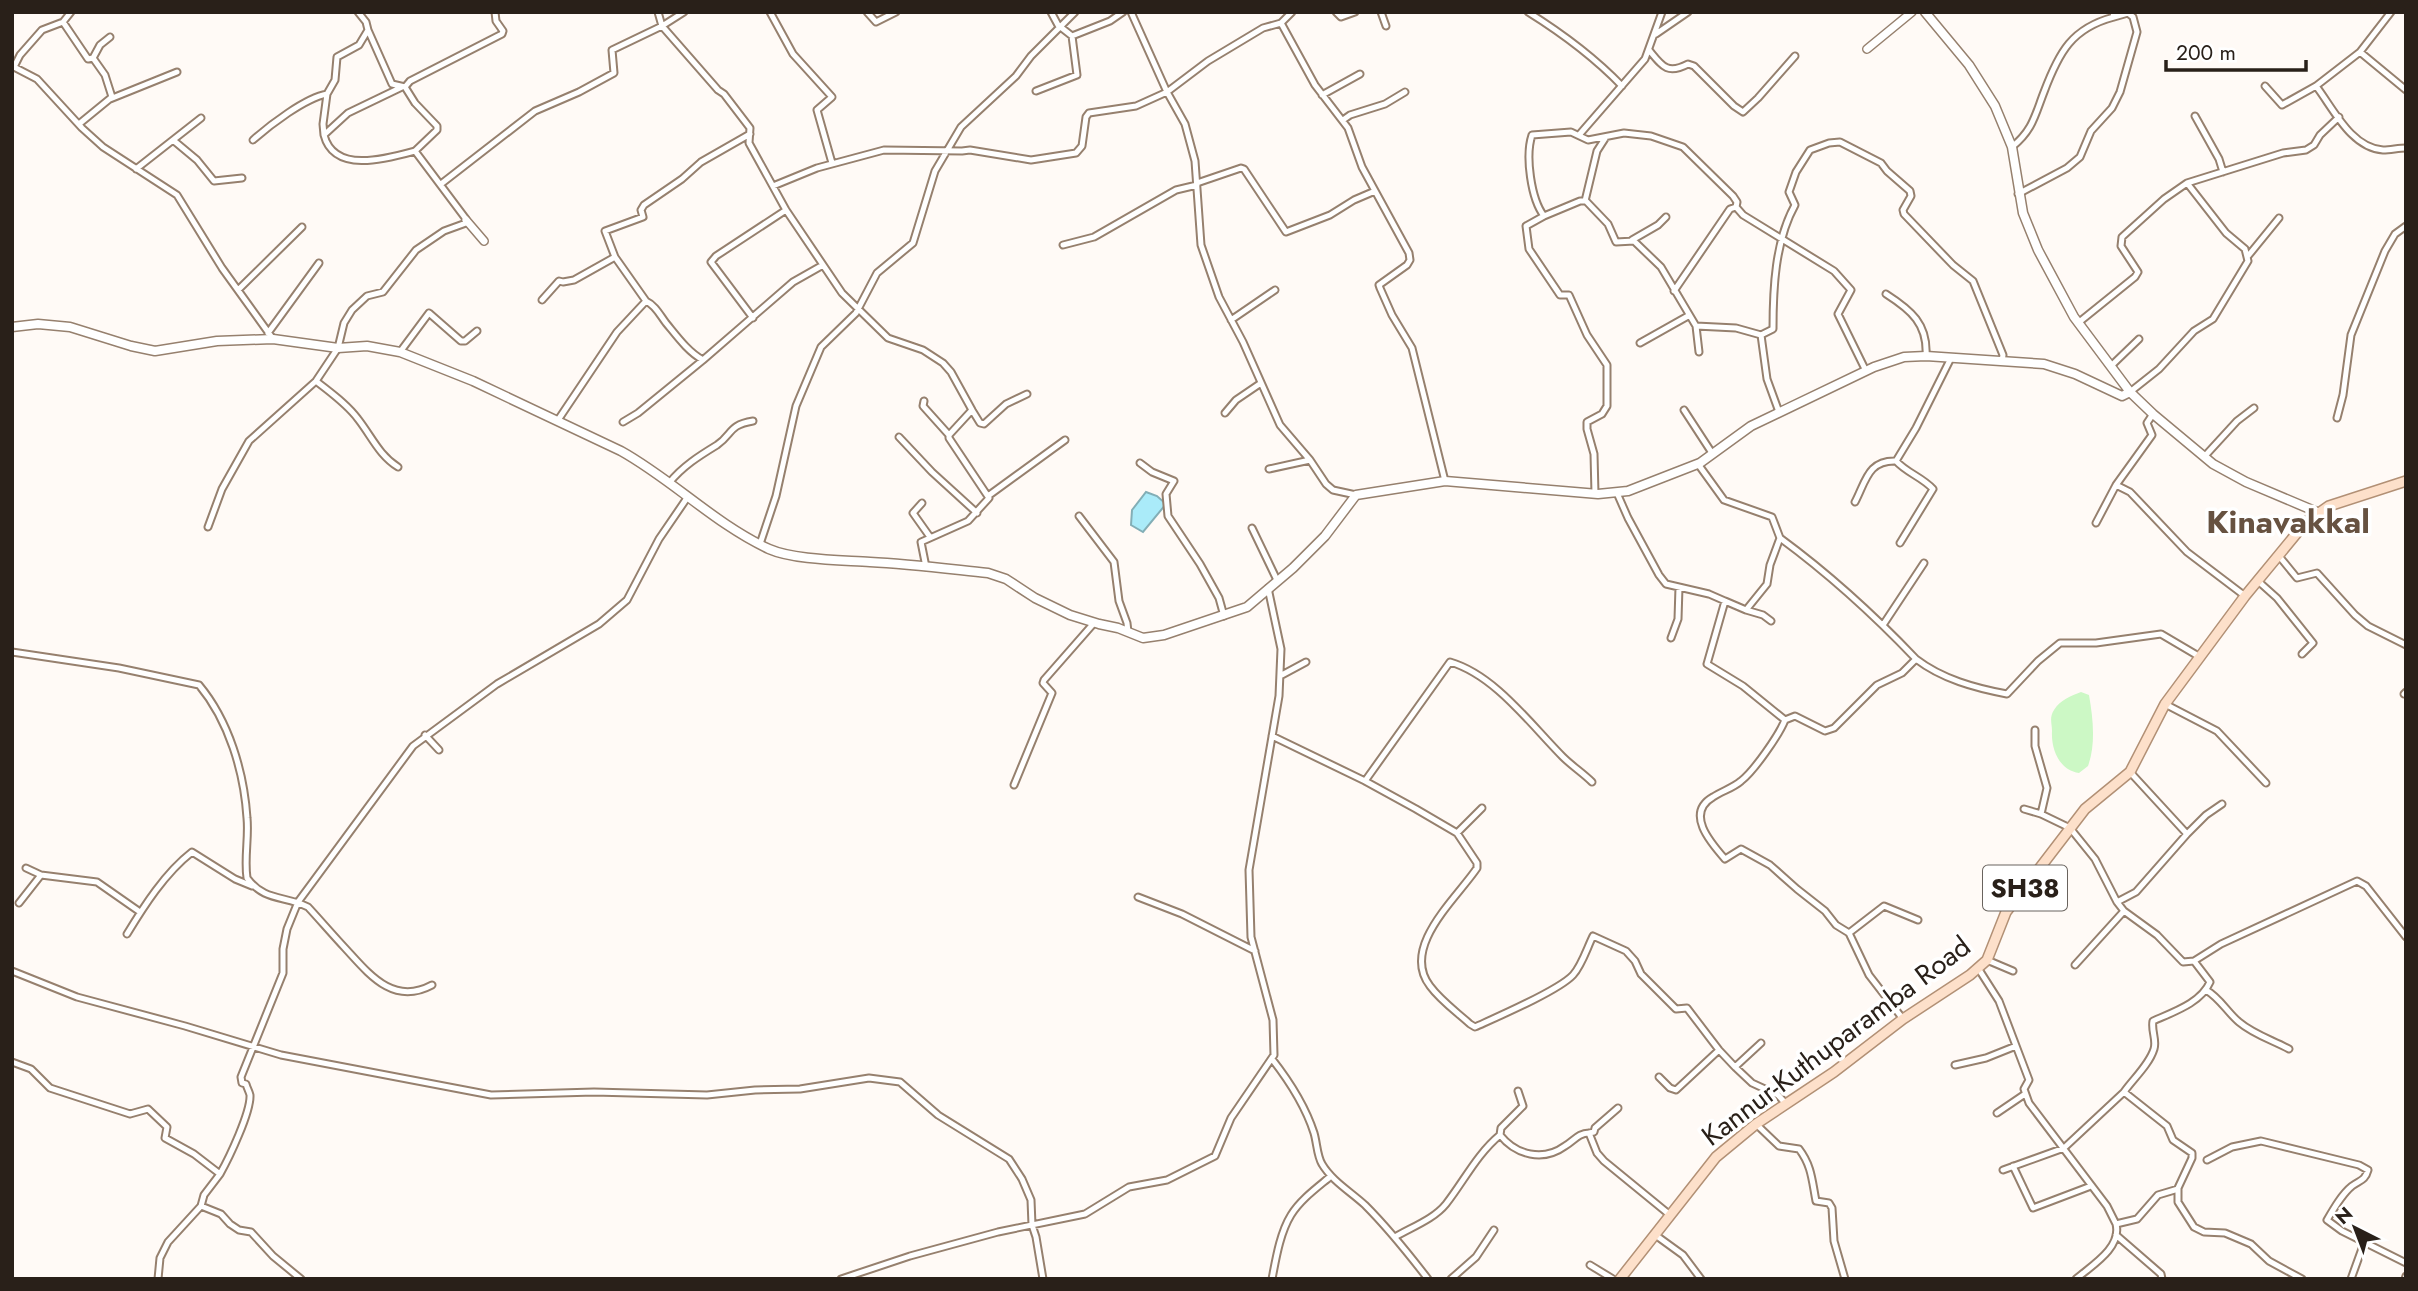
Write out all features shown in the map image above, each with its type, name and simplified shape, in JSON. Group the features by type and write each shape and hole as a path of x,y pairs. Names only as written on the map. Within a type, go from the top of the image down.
{"main road":[{"path":"1925,12 1969,65 1995,106 2012,147 2018,194 2038,250 2078,323 2130,392 2204,457 2246,482 2317,512"},
{"path":"12,327 38,324 71,327 155,351 271,336 338,348 366,346 400,352 473,381 639,461 687,498 772,550 833,561 988,573 1006,579 1035,598 1070,615 1143,638 1164,635 1247,607 1325,536 1356,495 1445,481 1595,494 1628,491 1698,464 1751,426 1866,371 1904,357 2044,364 2075,374 2122,396 2130,392"},
{"name":"Kannur-Kuthuparamba Road","path":"1620,1279 1716,1157 1756,1124 1834,1072 1987,960 2006,912 2085,809 2130,772 2165,704 2245,596 2306,522 2317,512 2339,502 2406,481"}],"street":[{"path":"71,12 62,22 42,30 13,66 37,79 103,147 177,195 222,268 271,336 319,263"},
{"path":"358,12 366,22 392,84 404,87 437,127 415,151 378,161 338,157 327,149 323,124 327,94 335,80 337,57 359,45 368,30"},
{"path":"324,135 348,113 404,87 410,81 502,34 495,12"},
{"path":"658,12 662,26 724,94 750,128 749,143 786,210 842,293 888,338 923,351 943,363 980,423 984,424 1006,404 1027,394"},
{"path":"441,184 535,111 614,73 612,50 662,26 684,12"},
{"path":"770,12 793,54 832,97 817,110 832,163"},
{"path":"867,12 876,22 896,12"},
{"path":"1035,91 1077,75 1072,36 1061,28 1051,12"},
{"path":"761,544 776,496 796,406 821,347 858,309 877,273 913,243 935,171 961,127 1016,76 1031,56 1075,12"},
{"path":"1072,36 1110,21 1123,12"},
{"path":"1131,12 1167,92 1185,124 1195,161 1201,245 1219,297 1280,425 1310,460 1326,484 1334,490 1356,495"},
{"path":"773,186 832,163 884,150 979,150 1031,160 1076,153 1082,146 1086,117 1089,113 1136,106 1167,92 1208,61 1263,28 1281,23 1292,12"},
{"path":"1336,12 1345,17 1355,12"},
{"path":"1381,12 1386,26"},
{"path":"1528,12 1546,22 1605,68 1622,86"},
{"path":"1579,135 1582,135 1645,60 1662,12"},
{"path":"1654,35 1688,12"},
{"path":"1867,49 1912,12"},
{"path":"2264,86 2281,104 2316,86 2360,52 2390,12"},
{"path":"2012,147 2024,138 2038,114 2055,66 2080,30 2114,15 2128,13 2133,17 2137,32 2120,92 2112,108 2091,131 2080,158 2067,168 2018,194"},
{"path":"62,22 86,57 93,58"},
{"path":"1281,23 1322,95 1348,128 1362,167 1396,225 1410,260 1379,285 1392,315 1412,348 1445,481"},
{"path":"93,58 100,45 110,37"},
{"path":"1649,50 1657,61 1670,69 1676,70 1688,64 1694,66 1734,106 1743,111 1795,57"},
{"path":"2360,52 2406,90"},
{"path":"93,58 105,75 112,97 110,99"},
{"path":"79,124 110,99 177,72"},
{"path":"1322,95 1360,74"},
{"path":"2316,86 2350,134 2381,150 2406,148"},
{"path":"1343,120 1350,115 1385,104 1405,92"},
{"path":"253,140 293,111 327,94"},
{"path":"2195,116 2219,159 2223,172"},
{"path":"2078,323 2135,277 2138,272 2125,255 2121,246 2122,237 2164,199 2187,183 2283,153 2306,150 2314,145 2320,135 2339,117"},
{"path":"136,169 201,118"},
{"path":"1544,216 1533,192 1531,137 1536,134 1571,132 1588,141 1625,133 1651,136 1683,147 1737,202 1674,290"},
{"path":"703,360 683,342 652,303 646,301 615,257 604,234 607,229 643,217 640,211 644,205 682,179 701,162 750,134"},
{"path":"1585,201 1595,155 1606,137"},
{"path":"173,139 197,160 214,181 242,178"},
{"path":"1696,326 1736,328 1761,335 1773,329 1774,289 1783,238 1795,205 1789,188 1810,150 1840,142 1881,163 1910,191 1911,196 1903,210 1904,214 1973,281 2003,355 2002,361"},
{"path":"415,151 484,241"},
{"path":"1063,245 1094,237 1176,190 1241,168 1286,232 1330,215 1375,191"},
{"path":"2187,183 2226,233 2245,249 2248,257"},
{"path":"1585,201 1544,216 1526,226 1527,243 1560,295 1569,295 1587,335 1607,365 1607,406 1602,414 1587,422 1594,454 1595,494"},
{"path":"1585,201 1608,224 1616,242 1632,240 1658,225 1666,217"},
{"path":"1735,207 1771,233 1834,271 1849,286 1851,290 1838,314 1866,371"},
{"path":"752,317 711,262 786,210"},
{"path":"2130,392 2159,369 2194,331 2213,319 2248,257 2279,218"},
{"path":"208,527 222,489 249,441 316,381 338,348 344,323 362,299 383,292 416,250 444,231 466,223 466,220"},
{"path":"2337,418 2351,335 2385,251 2395,234 2406,226"},
{"path":"238,290 302,227"},
{"path":"1632,240 1661,267 1696,326 1699,352"},
{"path":"542,300 559,281 574,280 615,257"},
{"path":"623,422 703,360 793,282 823,265"},
{"path":"1231,320 1275,290"},
{"path":"1886,294 1905,304 1922,328 1927,345 1926,356"},
{"path":"558,421 617,332 646,301"},
{"path":"400,352 429,313 461,341 465,341 477,331"},
{"path":"1640,343 1688,316"},
{"path":"1761,335 1767,379 1779,412"},
{"path":"2111,366 2139,339"},
{"path":"1896,461 1951,358"},
{"path":"316,381 349,409 385,458 398,467"},
{"path":"1224,412 1261,383"},
{"path":"924,401 923,406 948,435 988,496"},
{"path":"2204,457 2237,421 2255,408"},
{"path":"948,435 972,410"},
{"path":"1684,410 1712,453"},
{"path":"2096,523 2116,485 2153,431 2147,423 2153,414"},
{"path":"669,483 683,467 721,442 733,428 753,421"},
{"path":"899,437 977,513"},
{"path":"926,567 921,542 957,526 977,513 988,496 1065,440"},
{"path":"1269,469 1310,460"},
{"path":"1855,502 1874,466 1884,461 1896,461 1904,470 1929,484 1933,489 1900,543"},
{"path":"1140,463 1152,472 1174,481 1166,494 1168,516 1200,564 1219,598 1224,616"},
{"path":"1698,464 1724,500 1772,517 1780,538 1817,565 1916,659 1940,675 2007,694 2038,661 2060,643 2096,643 2161,634 2200,657"},
{"path":"2116,485 2130,492 2187,552 2245,596"},
{"path":"1617,493 1628,518 1666,584 1726,601 1763,615 1771,621"},
{"path":"158,1279 160,1258 168,1242 201,1206 204,1195 220,1174 239,1136 250,1095 241,1077 283,973 285,939 298,902 413,746 497,684 585,633 614,613 627,600 659,539 687,498"},
{"path":"922,503 913,513 930,537"},
{"path":"1079,516 1114,562 1119,601 1128,632"},
{"path":"1252,528 1277,580"},
{"path":"1746,610 1767,584 1770,565 1780,538"},
{"path":"2279,556 2297,578 2317,573 2368,626 2406,645"},
{"path":"1883,625 1924,563"},
{"path":"2258,581 2277,598 2313,643 2302,654"},
{"path":"1671,638 1678,619 1679,587"},
{"path":"841,1279 909,1256 1085,1214 1129,1186 1167,1180 1215,1156 1231,1118 1272,1059 1273,1020 1251,937 1250,870 1279,696 1281,649 1268,588"},
{"path":"1726,601 1707,664 1743,686 1785,720"},
{"path":"1014,785 1052,693 1043,683 1044,680 1094,623"},
{"path":"12,652 119,668 199,685 213,704 241,773 247,818 246,874 253,886"},
{"path":"1903,1019 1869,975 1849,933 1836,925 1825,911 1770,865 1753,854 1741,849 1725,859 1709,841 1699,810 1710,798 1745,777 1779,735 1785,720 1795,716 1825,731 1834,728 1877,685 1902,673 1916,659"},
{"path":"1280,676 1306,662"},
{"path":"1365,781 1450,662 1502,694 1565,759 1592,782"},
{"path":"2165,704 2217,731 2266,783"},
{"path":"2035,730 2035,746 2047,788 2041,814"},
{"path":"425,735 439,750"},
{"path":"1272,736 1365,781 1457,834 1477,863 1477,868 1435,922 1424,947 1422,971 1428,985 1470,1024 1475,1027 1547,992 1573,975 1593,936 1631,955 1641,974 1676,1009 1687,1008 1735,1067 1752,1083 1778,1095 1786,1104"},
{"path":"2130,772 2187,834"},
{"path":"2116,902 2136,892 2187,834 2222,804"},
{"path":"1457,834 1482,808"},
{"path":"2024,809 2070,828 2095,859 2116,902 2157,935 2183,962 2194,961 2221,944 2357,881 2366,886 2406,937"},
{"path":"127,934 140,912 181,860 192,852 262,893 308,907 374,980 397,991 419,992 432,985"},
{"path":"26,868 41,875 97,882 140,912"},
{"path":"19,903 41,875"},
{"path":"1139,897 1182,914 1255,951"},
{"path":"1849,933 1884,906 1918,919"},
{"path":"2076,965 2124,911"},
{"path":"1987,960 2013,971"},
{"path":"2003,1170 2064,1148 2124,1092 2154,1049 2153,1021 2197,999 2206,990 2210,982 2194,961"},
{"path":"1978,968 1999,1001 2029,1080 2024,1088 2029,1103 2107,1206 2116,1224 2116,1235 2109,1250 2076,1279"},
{"path":"12,971 77,997 186,1026 252,1048 491,1095 594,1092 707,1095 800,1089 869,1078 900,1082 938,1115 1009,1160 1022,1179 1031,1200 1032,1225 1043,1279"},
{"path":"2206,990 2216,996 2237,1021 2251,1031 2289,1049"},
{"path":"1735,1067 1761,1043"},
{"path":"1955,1065 1986,1058 2016,1046"},
{"path":"1658,1077 1676,1090 1719,1050"},
{"path":"1272,1059 1302,1103 1314,1133 1321,1163 1331,1176 1395,1237 1428,1279"},
{"path":"12,1062 31,1069 50,1088 130,1114 148,1109 167,1127 165,1138 194,1154 220,1174"},
{"path":"246,1084 251,1078"},
{"path":"1395,1237 1435,1214 1446,1204 1458,1184 1500,1135 1501,1128 1523,1106 1518,1091"},
{"path":"2124,1092 2166,1126 2177,1145 2192,1153 2178,1189 2178,1202 2194,1227 2204,1232 2225,1233 2251,1244 2269,1261 2302,1279"},
{"path":"1997,1113 2025,1094"},
{"path":"1500,1135 1507,1144 1530,1155 1553,1153 1565,1147 1578,1135 1594,1132 1595,1128 1618,1108"},
{"path":"1756,1124 1779,1146 1799,1149 1805,1157 1813,1175 1816,1200 1829,1203 1832,1208 1835,1241 1845,1279"},
{"path":"1589,1133 1597,1153 1604,1161 1670,1215"},
{"path":"2207,1160 2232,1147 2261,1141 2359,1165 2368,1170 2367,1175 2363,1181 2352,1186 2327,1220 2406,1264"},
{"path":"2013,1166 2032,1208 2091,1186"},
{"path":"1272,1279 1280,1244 1291,1215 1331,1176"},
{"path":"2116,1224 2137,1219 2158,1195 2178,1189"},
{"path":"201,1206 221,1214 239,1230 251,1232 273,1256 301,1279"},
{"path":"1451,1279 1476,1258 1494,1230"},
{"path":"1654,1234 1683,1255 1701,1279"},
{"path":"2116,1235 2161,1274 2162,1279"},
{"path":"2351,1279 2364,1242"},
{"path":"1590,1265 1613,1279"}],"green space":[{"path":"2081,692 2089,695 2093,740 2088,766 2079,773 2066,768 2058,758 2053,745 2051,718 2059,704"}],"water":[{"path":"1146,492 1157,496 1166,504 1143,532 1131,525 1132,510"}],"district":[{"name":"Kinavakkal","path":"2288,522"}]}
